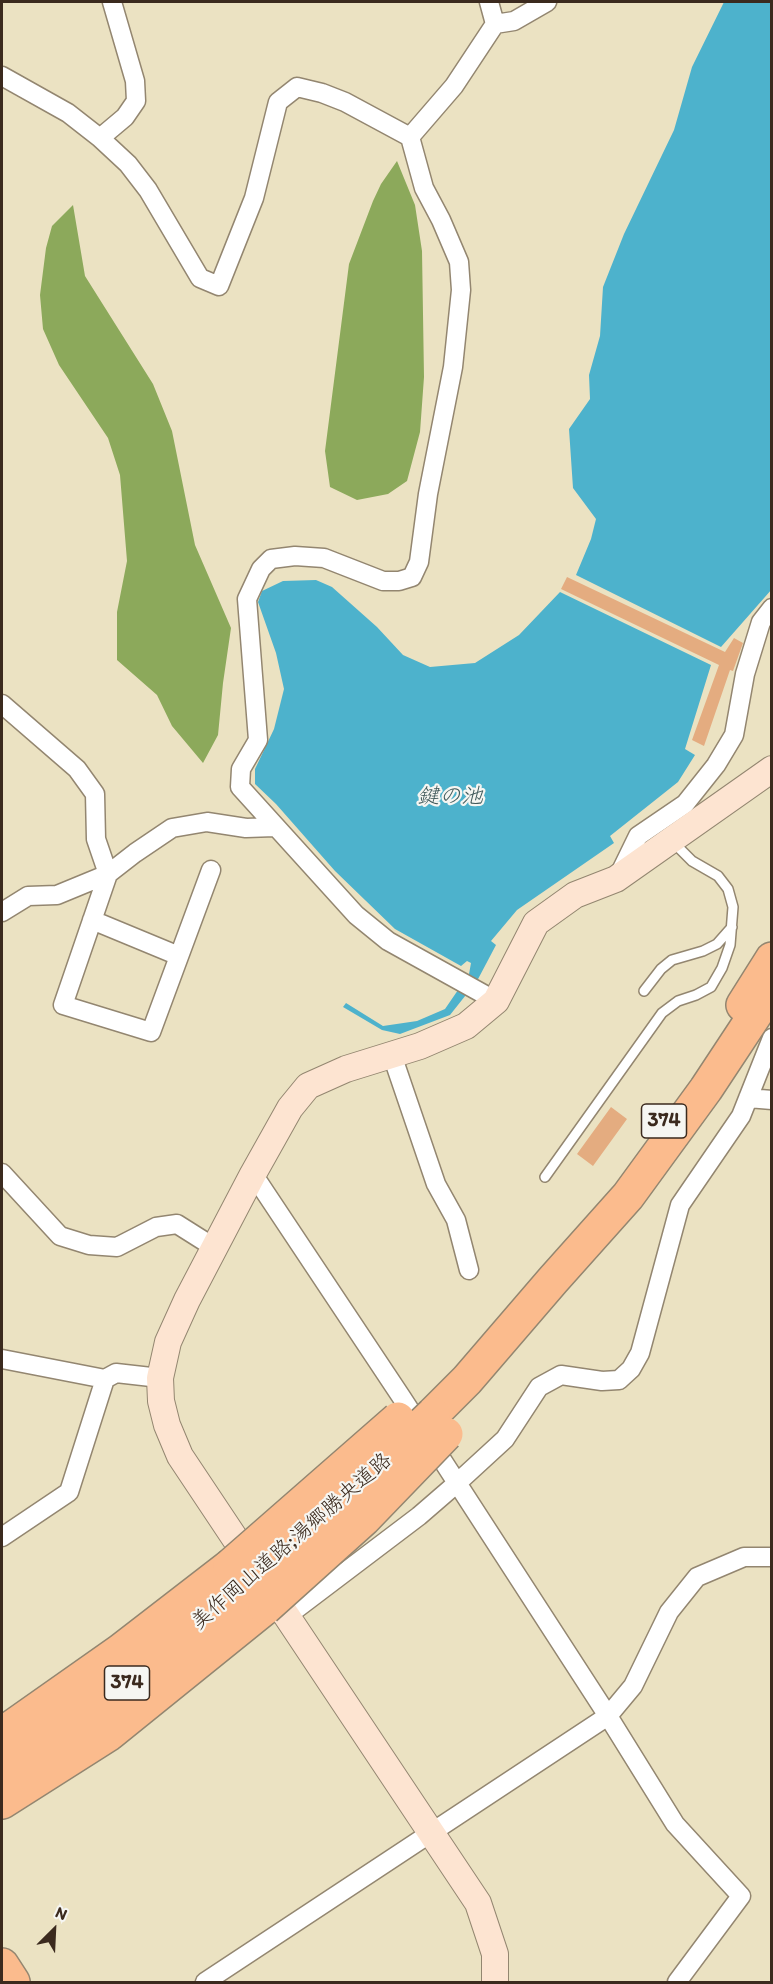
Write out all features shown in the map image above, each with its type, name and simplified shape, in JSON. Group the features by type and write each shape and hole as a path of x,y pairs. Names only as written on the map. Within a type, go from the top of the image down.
{"highway":[{"name":"美作岡山道路;湯郷勝央道路","path":"547,1287 692,1082 771,959"},
{"name":"美作岡山道路;湯郷勝央道路","path":"2,1770 112,1694 253,1584 347,1497 425,1411 467,1380 642,1179 706,1089 771,989"},
{"path":"2,1734 120,1651 253,1584"},
{"path":"2,1802 109,1734 253,1584"},
{"path":"2,1965 13,1983"}],"street":[{"path":"100,138 125,117 136,101 135,81 112,2"},
{"path":"489,2 495,24"},
{"path":"410,137 454,86 495,24 514,21 547,2"},
{"path":"2,76 68,113 128,164 148,190 200,278 219,286 254,198 278,102 297,87 345,102 410,137 424,188 441,219 459,262 461,290 453,367 428,494 419,562 412,577 399,581 383,581 324,558 295,556 271,559 261,569 247,599 258,740 241,769 240,787 356,915 388,941 496,1001"},
{"path":"616,879 638,836 685,804 716,765 734,735 745,674 761,622 771,608"},
{"path":"2,704 77,769 96,794 96,839 108,874 63,1005 151,1032 211,870"},
{"path":"495,1983 495,1954 478,1903 432,1832 253,1584 180,1456 167,1425 161,1401 160,1378 168,1342 187,1300 253,1174 290,1108 308,1086 346,1069 420,1046 466,1026 496,1001 536,923 575,895 616,879 771,769"},
{"path":"2,912 28,896 57,895 108,874 172,828 207,822 246,828 275,827"},
{"path":"92,920 179,956"},
{"path":"253,1584 419,1516 505,1439 539,1388 561,1375 602,1381 620,1380 631,1369 640,1353 680,1205 741,1116 771,1038"},
{"path":"392,1054 436,1184 456,1220 469,1270"},
{"path":"748,1098 771,1100"},
{"path":"2,1173 60,1236 89,1245 117,1247 156,1227 177,1224 214,1248"},
{"path":"253,1174 425,1411 456,1484 608,1716 675,1824 741,1896 677,1983"},
{"path":"2,1359 105,1379 116,1373 160,1378"},
{"path":"2,1537 69,1492 105,1379"},
{"path":"253,1584 425,1411"},
{"path":"205,1983 608,1716 633,1686 669,1612 698,1577 744,1557 771,1557"}],"lane":[{"path":"545,1177 662,1013 678,1001 711,987 722,968 730,945 734,907 729,889 718,876 692,861 672,841"},
{"path":"644,991 661,969 672,960 703,951 717,944 732,927"}],"green space":[{"path":"397,161 415,205 422,251 424,377 420,432 407,481 388,494 357,500 330,487 325,451 349,264 373,201 381,184"},
{"path":"73,205 85,276 153,384 172,431 195,545 231,628 218,735 203,763 172,726 157,695 117,660 117,612 127,561 120,475 108,438 59,365 43,329 40,295 46,248 52,226"}],"water":[{"path":"724,2 771,2 772,589 721,647 576,575 591,539 596,519 573,488 569,429 590,399 589,375 600,336 603,287 624,234 674,130 692,67"},
{"name":"鍵の池","path":"316,580 332,587 377,627 403,655 430,667 475,663 519,635 560,592 711,665 685,749 695,755 678,782 610,836 614,843 517,910 491,941 496,945 477,981 450,1015 400,1034 382,1030 343,1007 346,1003 383,1026 417,1021 445,1009 469,974 471,963 467,961 461,966 395,929 335,871 276,804 255,784 255,769 274,729 284,689 276,653 258,602 262,591 283,581"}],"building":[{"path":"567,577 725,652 734,638 743,643 733,671 730,670 704,746 692,740 719,665 561,589"},
{"path":"611,1107 627,1119 593,1166 577,1154"}]}
